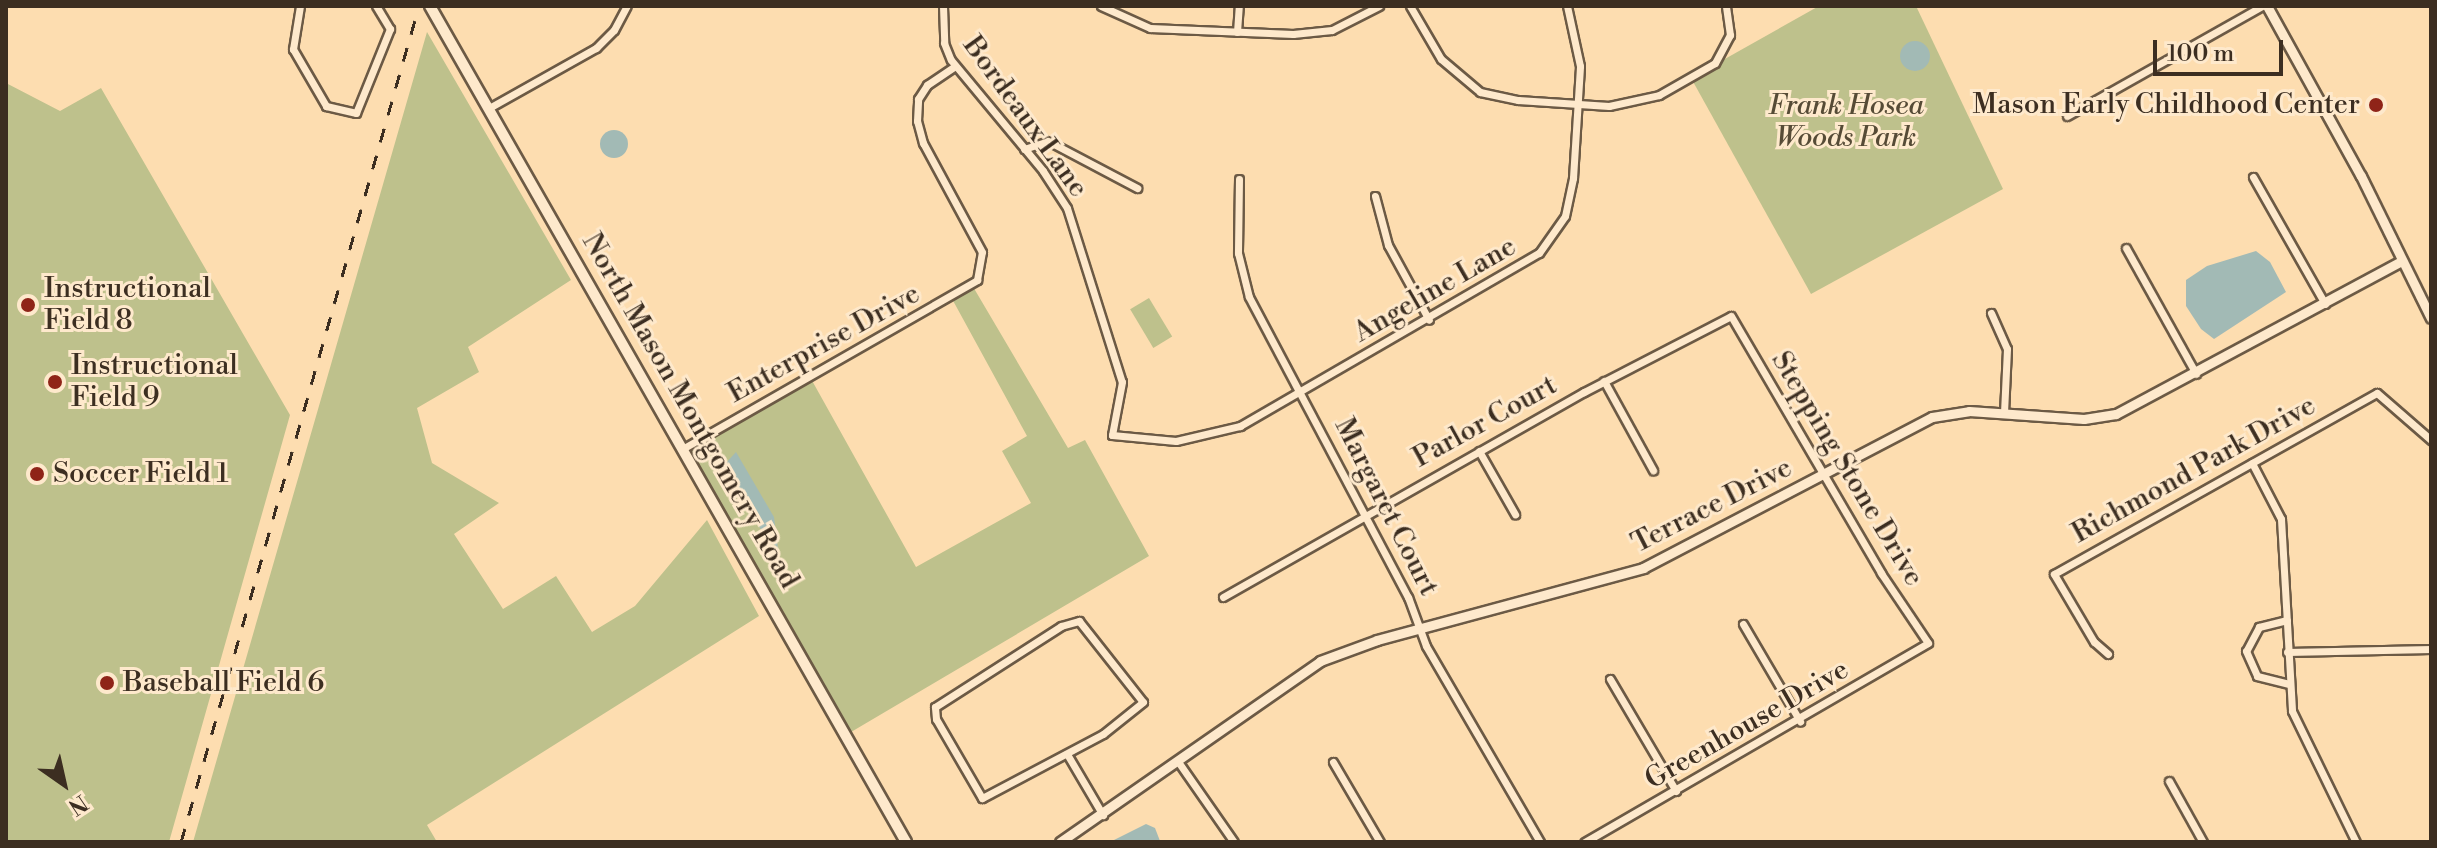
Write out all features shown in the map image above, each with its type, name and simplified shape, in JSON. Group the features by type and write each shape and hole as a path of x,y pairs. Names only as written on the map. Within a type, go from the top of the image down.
{"main road":[{"name":"North Mason Montgomery Road","path":"430,6 906,842"}],"street":[{"path":"300,6 293,49 326,106 356,113 390,29 376,6"},
{"path":"489,108 596,48 614,30 627,6"},
{"name":"Bordeaux Lane","path":"943,6 944,43 955,66 1024,149 1067,208 1117,363 1122,401 1110,423 1112,435"},
{"path":"1101,6 1150,28 1237,32 1319,32 1379,6"},
{"path":"1237,32 1239,6"},
{"path":"1410,6 1441,59 1469,86 1505,98 1578,105 1641,101 1715,63 1730,35 1726,6"},
{"name":"Angeline Lane","path":"1112,435 1202,438 1240,426 1518,269 1552,239 1570,197 1578,105 1579,40 1567,6"},
{"path":"2067,116 2264,6 2361,176 2399,262 2431,318"},
{"name":"Enterprise Drive","path":"684,448 966,288 981,273 982,252 923,143 917,121 918,99 927,85 955,66"},
{"path":"1024,149 1048,141 1137,188"},
{"path":"2253,177 2325,304"},
{"name":"Margaret Court","path":"1239,179 1242,279 1420,629 1540,842"},
{"path":"1375,196 1388,245 1429,320"},
{"path":"2126,248 2196,374"},
{"name":"Terrace Drive","path":"1060,842 1179,763 1320,661 1420,629 1643,568 1932,417 2004,413 2084,419 2116,414 2196,374 2399,262"},
{"path":"1991,313 2007,349 2004,413"},
{"name":"Parlor Court","path":"1223,597 1604,381 1731,316"},
{"name":"Stepping Stone Drive","path":"1731,316 1881,573 1928,643"},
{"path":"1604,381 1653,470"},
{"name":"Richmond Park Drive","path":"2108,654 2094,642 2054,574 2377,393 2431,440"},
{"path":"1479,451 1515,514"},
{"path":"2252,463 2281,519 2288,684 2296,723 2356,842"},
{"path":"2287,620 2259,627 2246,651 2257,676 2288,684"},
{"path":"1079,621 1139,690 1143,702 1067,754 982,798 936,719 935,707 1061,626 1079,621"},
{"path":"1743,624 1800,721"},
{"name":"Greenhouse Drive","path":"1585,842 1800,721 1928,643"},
{"path":"2287,652 2431,649"},
{"path":"1610,679 1676,791"},
{"path":"1067,754 1103,815"},
{"path":"1333,762 1380,842"},
{"path":"1179,763 1234,842"},
{"path":"2169,781 2203,842"}],"green space":[{"name":"Frank Hosea Woods Park","path":"1819,6 1916,6 2003,189 1811,294 1691,78"},
{"path":"427,32 571,280 468,347 479,372 417,408 432,463 499,503 454,534 503,609 556,576 592,632 635,606 707,520 759,616 427,825 437,842 193,842"},
{"path":"6,83 60,111 101,88 290,415 169,842 6,842"},
{"path":"972,285 1068,448 1085,440 1149,556 846,735 684,448 810,377 916,567 1031,503 1002,451 1027,436 951,297"},
{"path":"1149,298 1172,337 1153,348 1130,309"}],"water":[{"path":"1915,41 1926,45 1930,56 1926,67 1915,71 1904,67 1900,56 1904,45"},
{"path":"614,130 624,134 628,144 624,154 614,158 604,154 600,144 604,134"},
{"path":"2256,251 2270,262 2286,292 2214,339 2201,329 2186,306 2186,280 2207,266"},
{"path":"736,452 774,517 778,549 760,528 725,464"},
{"path":"1146,824 1155,828 1160,841 1110,842"}],"railway":[{"path":"181,842 419,6"}],"place":[{"name":"Mason Early Childhood Center","path":"2376,105"},
{"name":"Instructional Field 8","path":"28,305"},
{"name":"Instructional Field 9","path":"55,382"},
{"name":"Soccer Field 1","path":"37,474"},
{"name":"Baseball Field 6","path":"107,683"}]}
